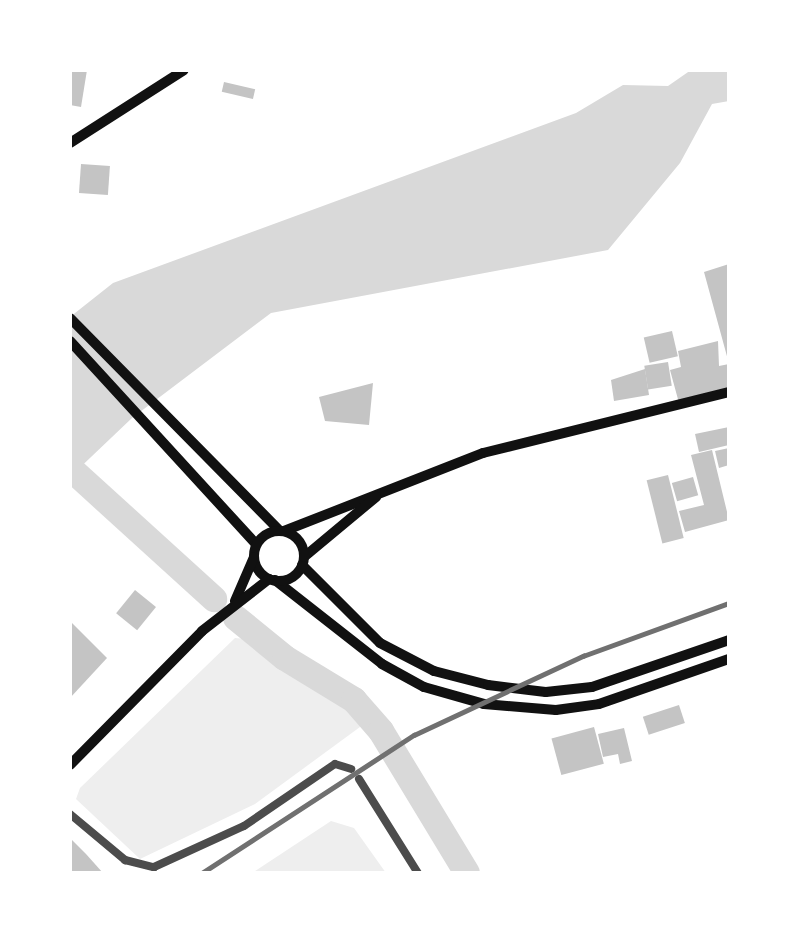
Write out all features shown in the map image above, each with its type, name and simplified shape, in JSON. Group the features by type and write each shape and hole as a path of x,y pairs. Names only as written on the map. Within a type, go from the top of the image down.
{"highway":[{"path":"235,601 254,557 256,544 282,531 384,490 519,442 729,392"},
{"path":"70,765 235,601 303,561 384,490"},
{"path":"282,531 299,541 303,561"},
{"path":"254,557 272,579"}],"main road":[{"path":"70,143 184,70"},
{"path":"70,318 195,447 282,531"},
{"path":"70,341 183,458 256,544"},
{"path":"303,561 358,626 391,650 488,685 546,692 592,687 729,640"},
{"path":"272,579 393,670 484,704 556,710 599,704 729,659"}],"street":[{"path":"70,814 125,860 154,867 244,826 335,764 351,769"},
{"path":"359,779 418,873"}],"shaded area":[{"path":"691,70 729,70 729,101 712,104 680,163 608,250 271,313 132,418 70,477 70,317 113,283 576,113 623,85 668,86"},
{"path":"235,638 246,639 359,714 360,727 255,804 140,859 76,799 80,788"},
{"path":"331,821 354,828 386,873 252,873"}],"building":[{"path":"70,70 87,70 81,107 70,105"},
{"path":"224,82 255,89 253,99 222,92"},
{"path":"81,164 110,166 108,195 79,193"},
{"path":"729,264 729,360 728,360 704,272"},
{"path":"672,331 678,356 650,363 644,338"},
{"path":"718,341 719,366 729,364 729,390 679,403 670,370 681,367 678,351"},
{"path":"668,362 672,386 648,389 644,366"},
{"path":"645,369 649,395 614,401 611,380"},
{"path":"373,383 369,425 325,421 319,397"},
{"path":"729,427 729,445 699,452 695,434"},
{"path":"729,448 729,465 719,468 715,451"},
{"path":"712,450 729,520 685,532 679,511 704,505 691,455"},
{"path":"668,475 684,538 662,543 647,480"},
{"path":"693,477 698,495 677,501 672,483"},
{"path":"135,590 156,607 137,630 116,613"},
{"path":"70,621 107,658 70,698"},
{"path":"679,705 685,723 649,735 643,717"},
{"path":"594,727 604,764 561,775 551,738"},
{"path":"624,728 632,761 620,764 618,754 603,757 598,734"},
{"path":"70,838 86,854 103,873 70,873"}],"waterway":[{"path":"70,468 214,599"},
{"path":"236,618 285,658 354,700 381,731 467,873"}],"railway":[{"path":"202,873 414,735 583,656 729,603"}]}
